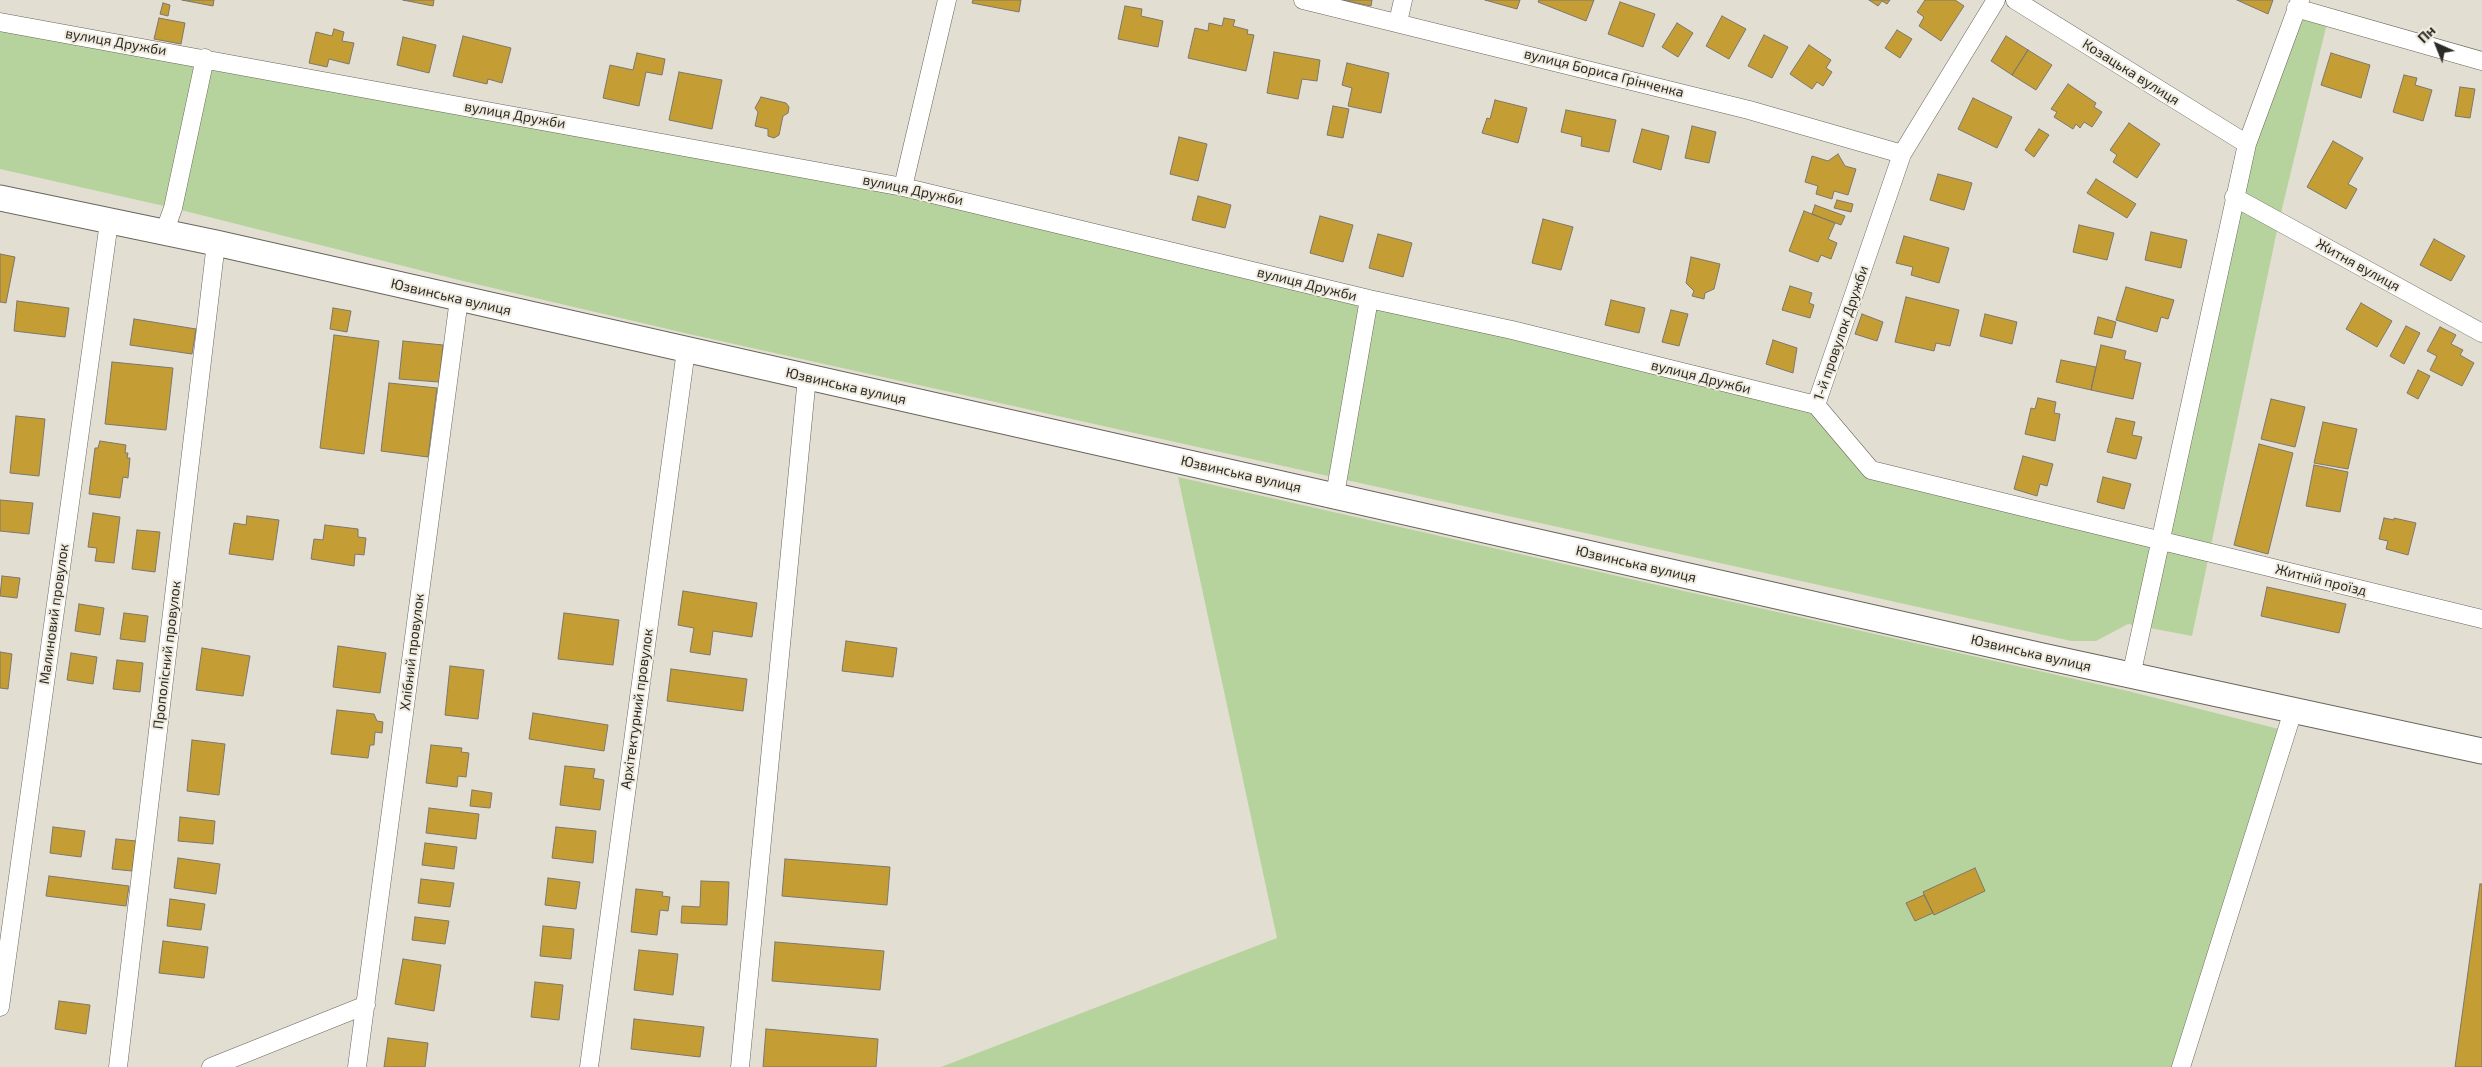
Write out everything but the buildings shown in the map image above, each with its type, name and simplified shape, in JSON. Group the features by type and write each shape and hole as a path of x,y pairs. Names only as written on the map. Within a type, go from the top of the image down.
{"main road":[{"name":"Юзвинська вулиця","path":"0,198 216,243 2132,676 2482,751"}],"street":[{"path":"903,187 947,0"},
{"name":"вулиця Бориса Грінченка","path":"1303,0 1749,110 1902,154"},
{"path":"1398,22 1403,0"},
{"name":"1-й провулок Дружби","path":"1996,0 1902,154 1816,405 1871,470 2160,540"},
{"name":"Козацька вулиця","path":"2015,0 2247,144"},
{"path":"2132,676 2234,197 2247,144 2298,4 2482,61"},
{"name":"вулиця Дружби","path":"0,22 903,187 1369,300 1512,330 1816,405"},
{"path":"164,233 173,208 205,58"},
{"name":"Житня вулиця","path":"2234,197 2482,333"},
{"name":"Малиновий провулок","path":"0,1007 109,222"},
{"name":"Прополісний провулок","path":"118,1067 216,243"},
{"name":"Хлібний провулок","path":"357,1067 459,299"},
{"path":"1335,495 1369,300"},
{"name":"Архітектурний провулок","path":"589,1067 686,350"},
{"path":"740,1067 807,377"},
{"name":"Житній проїзд","path":"2160,540 2482,619"},
{"path":"2181,1067 2294,711"},
{"path":"211,1067 366,1004"}],"green space":[{"path":"2296,8 2328,19 2279,221 2192,636 2128,624 2096,641 2071,641 689,334 463,281 173,208 0,169 0,22 903,187 1816,405 1871,470 2160,540 2234,197"},
{"path":"1178,477 2128,691 2287,731 2181,1067 941,1067 1277,938"}]}
